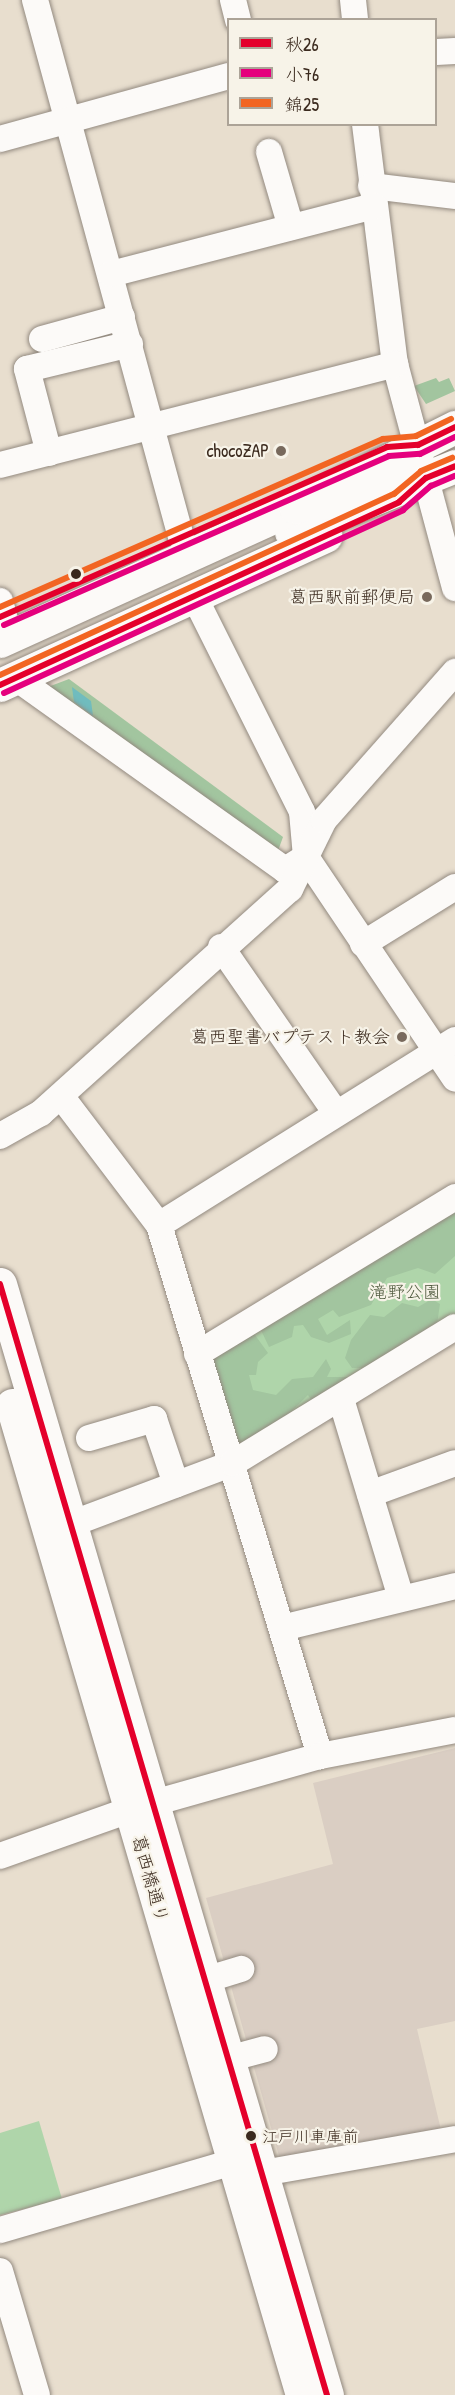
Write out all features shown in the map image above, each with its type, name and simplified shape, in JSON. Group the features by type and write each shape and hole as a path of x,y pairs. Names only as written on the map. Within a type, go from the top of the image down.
{"main road":[{"path":"5,676 299,517 418,445 455,427"},
{"path":"1,619 387,447 418,445"},
{"path":"1,619 299,517 440,472"},
{"path":"5,676 194,596 399,502 440,472"},
{"name":"葛西橋通り","path":"0,1284 71,1524 196,2038 302,2395"},
{"name":"葛西橋通り","path":"0,1363 140,1807 205,1980 327,2395"}],"street":[{"path":"35,0 181,537"},
{"path":"233,0 238,18"},
{"path":"353,0 355,18"},
{"path":"437,52 455,51"},
{"path":"0,140 227,76"},
{"path":"365,126 372,196 395,364 418,445 440,472 455,588"},
{"path":"269,152 291,227"},
{"path":"111,274 291,227 372,196 455,196"},
{"path":"42,339 122,317"},
{"path":"49,453 27,369 130,344"},
{"path":"0,465 395,364"},
{"path":"194,596 302,812 306,856 363,944 446,1046 455,1079"},
{"path":"0,1136 61,1096 221,947 290,889 324,820 455,672"},
{"path":"5,676 285,870 306,856"},
{"path":"363,944 455,887"},
{"path":"221,947 336,1113"},
{"path":"159,1225 446,1046"},
{"path":"61,1096 159,1225 320,1756"},
{"path":"197,1354 455,1197"},
{"path":"71,1524 233,1463 455,1327"},
{"path":"340,1399 401,1598"},
{"path":"88,1438 154,1419 176,1484"},
{"path":"370,1494 455,1463"},
{"path":"282,1628 455,1586"},
{"path":"0,1856 140,1807 320,1756 455,1730"},
{"path":"205,1980 241,1969"},
{"path":"196,2038 228,2058 265,2049"},
{"path":"263,2174 454,2141"},
{"path":"0,2230 233,2162"},
{"path":"0,2271 37,2395"}],"shaded area":[{"path":"455,1748 455,2021 417,2029 441,2130 281,2163 206,1898 333,1864 313,1783"}],"green space":[{"path":"436,378 439,382 449,378 455,391 426,404 414,386"},
{"path":"69,679 283,837 275,859 40,690"},
{"path":"455,1203 455,1256 435,1274 418,1268 387,1278 371,1305 339,1317 333,1310 318,1319 327,1335 350,1320 351,1334 329,1343 311,1337 303,1325 294,1326 292,1337 269,1347 259,1326"},
{"name":"滝野公園","path":"455,1205 455,1317 244,1448 214,1357"},
{"path":"432,1299 440,1304 437,1324 368,1368 352,1368 345,1358 351,1340 370,1315 384,1317 402,1303 418,1307"},
{"path":"253,1332 268,1353 258,1362 256,1375 249,1375 253,1390 276,1395 292,1379 313,1377 326,1359 331,1369 327,1377 350,1377 314,1404 308,1395 251,1451 233,1445 208,1364 213,1355"},
{"path":"39,2121 62,2199 0,2215 0,2133"}],"water":[{"path":"72,687 91,701 93,716 74,702"}],"transit line":[{"name":"錦25","path":"0,607 383,439 416,436 451,419"},
{"name":"秋26","path":"0,617 387,447 418,445 455,427"},
{"name":"小76","path":"4,625 389,456 420,454 455,437"},
{"name":"錦25","path":"0,675 394,494 421,471 452,458"},
{"name":"秋26","path":"0,685 399,502 426,478 455,466"},
{"name":"小76","path":"4,693 403,510 431,486 455,476"},
{"name":"秋26","path":"0,1284 327,2395"}],"place":[{"name":"chocoZAP","path":"281,451"},
{"name":"葛西駅前郵便局","path":"427,597"},
{"name":"葛西聖書バプテスト教会","path":"402,1037"},
{"name":"江戸川車庫前","path":"251,2136"}]}
